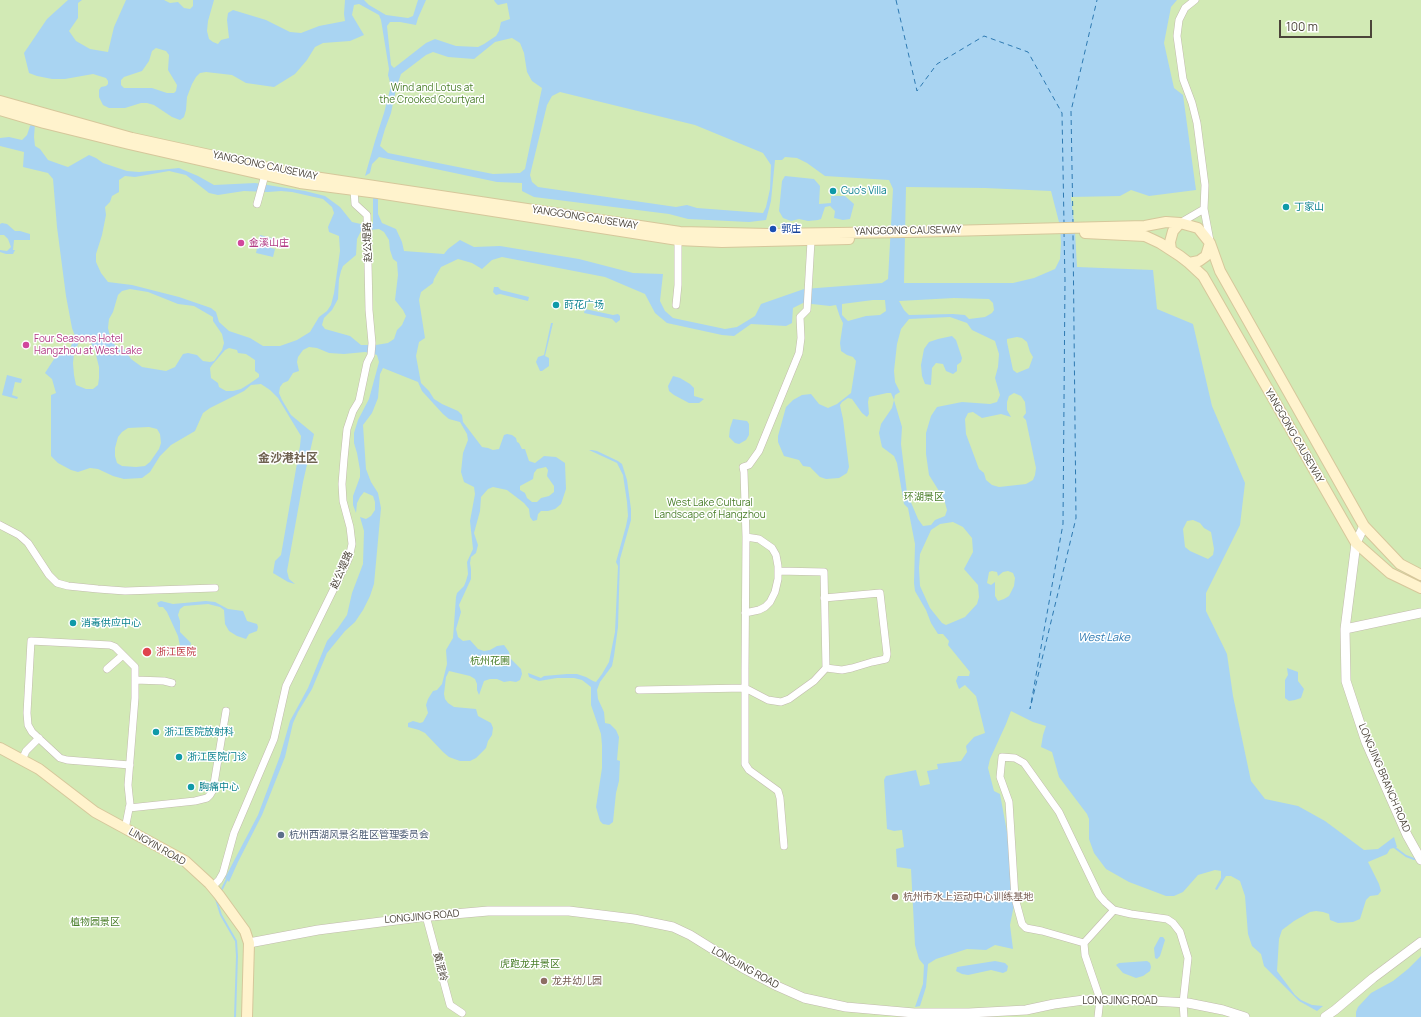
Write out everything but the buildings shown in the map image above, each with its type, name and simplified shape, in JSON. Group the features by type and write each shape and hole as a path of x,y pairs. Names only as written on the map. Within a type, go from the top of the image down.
{"main road":[{"name":"YANGGONG CAUSEWAY","path":"0,101 132,138 300,175 378,185 680,232 884,235 1080,230 1145,226 1166,222 1180,223 1198,228 1210,243 1220,271 1364,526 1400,564 1421,575"},
{"name":"YANGGONG CAUSEWAY","path":"0,110 44,123 264,179 354,190 678,240 722,242 811,241 884,235"},
{"path":"1171,250 1170,242 1173,231 1180,223"},
{"name":"YANGGONG CAUSEWAY","path":"1080,230 1145,236 1171,250 1189,263 1203,276 1356,543 1390,573 1421,588"},
{"path":"1189,263 1199,261 1206,256 1210,243"},
{"name":"LINGYIN ROAD","path":"0,748 39,769 95,812 185,861 212,887 246,931 249,943 247,1017"}],"street":[{"path":"1195,0 1185,8 1179,20 1177,36 1183,79 1192,103 1196,123 1205,185 1204,209 1210,243"},
{"path":"257,204 264,179"},
{"name":"赵公堤路","path":"212,887 223,874 234,833 274,739 286,686 349,558 352,544 350,527 343,501 342,484 347,429 353,411 359,401 371,354 372,343 369,310 367,215 355,204 354,190"},
{"path":"1180,223 1204,209"},
{"path":"676,305 678,284 678,240"},
{"path":"784,846 780,798 778,791 749,770 745,764 746,536 743,467 749,465 762,446 799,353 801,338 800,317 807,310 811,241"},
{"path":"0,524 19,535 28,543 49,576 57,583 68,586 125,591 215,588"},
{"name":"LONGJING BRANCH ROAD","path":"1364,526 1356,543 1345,629 1346,681 1366,742 1407,835 1420,858"},
{"path":"745,613 759,610 770,602 775,592 778,579 776,555 772,548 760,539 746,536"},
{"path":"639,690 745,688 768,700 781,702 789,699 814,682 826,668 824,572 778,571"},
{"path":"824,598 880,593 887,654 886,659 852,668 842,670 826,668"},
{"path":"1345,629 1421,612"},
{"path":"125,829 130,804 128,785 130,765 135,667 115,647 31,641 27,713 28,725 32,732 60,758 67,760 130,765"},
{"path":"107,669 123,655"},
{"path":"135,680 164,681 172,683"},
{"path":"129,808 207,798 213,790 226,711"},
{"path":"22,760 26,751 38,738"},
{"path":"1084,943 1026,928 1022,924 1015,898 1009,802 1000,776 1002,757 1015,758 1024,763 1058,812 1099,895 1114,910 1161,918 1173,923 1180,932 1188,958 1183,1003 1184,1017"},
{"path":"1098,1017 1100,999 1085,955 1084,943 1114,910"},
{"name":"LONGJING ROAD","path":"249,943 318,930 426,916 488,911 569,911 634,919 673,927 690,935 761,979 804,998 846,1007 914,1013 1026,1013 1054,1004 1100,999 1183,1003 1223,1010 1245,1017"},
{"name":"黄泥岭","path":"426,916 450,1005 462,1013"},
{"path":"1325,1017 1421,942"}],"green space":[{"name":"环湖景区","path":"0,0 1421,0 1421,1017 0,1017"}],"water":[{"name":"West Lake","path":"68,0 82,0 78,3 78,18 69,31 76,41 90,49 108,52 114,27 126,0 164,0 170,3 178,2 184,8 190,9 193,6 193,0 214,0 208,21 207,31 209,39 218,44 221,40 229,38 227,20 228,13 233,10 266,20 290,32 301,33 319,26 345,21 345,0 364,0 369,5 386,15 408,18 413,16 418,0 426,0 416,25 390,22 387,26 391,65 394,68 426,43 435,39 456,46 478,47 496,36 501,22 510,19 507,3 498,5 494,0 1177,0 1171,7 1164,43 1174,88 1183,95 1196,190 1149,196 1131,190 1120,196 1071,197 1077,267 1153,270 1157,309 1193,324 1212,406 1245,483 1240,525 1206,593 1206,611 1227,654 1233,696 1251,781 1265,799 1298,806 1325,821 1364,850 1378,849 1394,837 1397,847 1390,849 1387,854 1368,862 1381,891 1378,895 1370,896 1366,900 1360,919 1353,922 1338,923 1330,920 1329,914 1316,911 1310,912 1282,930 1279,939 1277,971 1295,995 1301,1000 1312,1005 1323,1006 1317,1011 1299,1001 1264,966 1261,954 1252,946 1248,934 1245,896 1240,881 1231,876 1226,876 1217,890 1215,889 1221,878 1221,871 1215,870 1198,875 1183,892 1174,896 1166,896 1129,882 1106,869 1094,853 1089,839 1089,819 1087,814 1059,777 1052,752 1041,747 1046,726 1033,722 1011,711 990,759 988,768 994,791 1000,794 1007,832 1014,905 1010,925 1013,949 995,945 986,950 967,949 936,959 928,964 926,987 920,1006 915,1007 923,984 924,965 919,959 915,945 911,869 897,867 896,849 904,847 902,830 894,831 887,829 884,780 886,776 916,770 920,786 930,784 927,771 938,769 937,764 961,761 967,752 966,746 974,737 985,733 976,696 965,685 959,689 956,681 958,676 969,676 970,672 948,645 949,641 943,634 938,634 915,591 915,544 908,508 904,504 897,463 894,456 882,447 879,433 881,424 892,408 894,400 891,393 869,397 869,414 867,417 862,413 852,399 848,398 842,402 840,405 849,467 847,473 839,478 826,479 820,477 810,467 803,466 799,460 784,456 778,442 778,436 786,407 793,400 802,395 811,394 819,404 828,408 837,404 851,393 856,361 853,357 841,351 840,343 843,323 836,305 830,306 803,303 793,308 792,323 786,326 751,324 734,336 722,335 667,323 655,313 645,294 605,277 502,257 492,260 482,269 472,263 458,259 441,267 433,283 421,292 419,300 425,338 419,342 416,356 421,383 434,399 458,411 462,415 463,422 482,447 493,450 499,449 504,435 507,434 516,438 522,449 525,449 529,461 535,463 544,456 556,457 565,463 566,489 561,504 555,509 541,511 538,514 537,520 533,521 530,517 529,509 524,503 507,490 493,487 488,489 481,497 480,511 474,533 478,545 476,553 471,557 471,579 459,605 461,612 456,629 458,637 463,641 470,640 478,649 484,651 504,645 509,652 511,659 521,669 522,674 520,680 516,682 504,682 497,679 484,681 479,695 475,679 470,676 449,671 446,677 444,694 448,703 454,707 476,709 478,716 491,723 493,728 492,735 486,748 476,758 470,761 460,761 449,757 425,733 408,727 408,723 413,721 420,723 423,722 428,713 426,705 428,699 433,691 437,690 442,684 447,664 446,650 453,638 456,597 457,593 464,586 466,581 468,574 467,562 473,549 470,521 475,494 474,487 464,482 461,472 463,453 468,440 467,434 460,422 449,419 443,414 422,391 418,382 383,368 380,374 378,398 372,413 363,425 366,469 371,482 378,493 381,508 374,584 363,610 355,622 345,631 327,653 312,689 298,712 293,723 285,757 262,815 229,882 225,878 258,815 280,756 290,721 308,688 327,641 347,615 352,593 363,564 364,531 360,517 366,519 371,516 375,510 375,502 373,496 364,492 357,503 356,513 353,505 353,496 360,477 360,470 354,443 354,433 358,420 369,399 379,362 377,355 365,352 344,354 329,353 317,348 309,347 303,350 298,357 297,362 299,371 293,373 288,381 283,383 280,387 279,393 291,415 314,434 303,482 287,571 289,579 295,584 288,582 273,573 275,561 281,555 301,436 278,398 261,384 251,385 244,391 203,413 195,431 171,445 160,456 150,472 142,478 124,479 98,469 90,468 78,472 58,463 51,456 51,395 56,393 52,379 45,373 58,353 69,351 75,336 66,296 57,227 53,179 48,173 23,167 24,152 0,146 0,138 9,137 22,140 27,135 30,126 35,124 35,146 40,149 48,160 68,167 89,155 103,163 127,171 139,172 179,168 214,185 255,183 305,191 325,196 340,207 352,222 361,224 373,224 373,196 378,197 378,214 382,223 396,229 404,251 444,254 460,240 474,247 500,246 579,259 633,273 663,274 660,301 665,311 673,318 725,329 737,327 755,316 761,304 804,289 882,283 888,279 893,189 889,180 825,176 807,163 797,158 785,157 782,160 775,160 771,201 766,220 749,222 688,219 669,214 534,197 522,191 522,183 497,182 379,157 372,164 370,173 365,176 391,86 388,75 389,69 381,20 379,15 359,4 354,5 352,15 364,35 350,41 323,43 315,47 307,60 295,74 274,87 246,83 232,75 206,72 200,73 192,84 187,97 184,117 180,120 172,117 154,105 147,103 141,103 125,108 109,108 103,105 99,97 99,90 101,87 108,84 106,78 93,74 65,79 52,79 29,73 24,53 47,19","holes":["512,38 520,43 524,53 527,72 532,81 542,88 525,169 520,173 493,174 388,153 380,146 391,113 401,74 426,55 433,52 448,57 474,59 495,42","156,48 166,51 169,55 168,70 177,85 176,91 174,93 167,93 152,88 124,88 121,85 121,80 124,77 142,71 149,61 152,51","560,92 695,125 763,153 771,165 770,189 763,213 697,208 687,205 676,207 538,187 532,182 530,175 547,105 552,96","169,171 186,175 209,193 218,195 244,191 281,191 323,199 332,207 334,213 328,227 329,232 339,236 340,251 331,305 327,311 319,317 310,332 297,340 280,346 263,346 250,338 229,331 219,322 216,312 211,308 179,297 132,285 108,282 101,273 96,262 96,254 106,215 105,207 110,202 112,196 119,192 119,180 125,176 135,177","906,187 1051,191 1060,226 1060,259 1055,269 1034,278 1013,283 904,283","379,229 384,232 389,240 393,259 397,262 398,275 395,300 406,316 402,325 397,330 394,339 388,343 361,345 350,336 325,329 322,325 324,318 332,310 338,299 339,279 343,266 356,255 357,239 361,231","130,289 148,292 178,304 194,306 213,317 213,321 222,334 224,343 222,350 214,361 210,362 203,361 197,355 188,353 183,354 175,367 166,371 142,367 131,359 125,350 115,345 111,340 108,328 109,319 113,312 118,295 122,291","954,298 989,299 993,303 994,310 985,317 969,319 965,315 953,314 909,315 899,301","885,300 886,311 880,315 866,316 848,321 842,315 842,304","950,317 967,323 972,330 995,341 999,354 995,378 1000,395 997,402 990,404 962,402 937,407 931,416 926,433 926,454 929,475 944,499 947,510 945,516 935,520 931,525 923,526 918,519 907,493 901,444 902,427 894,400 895,395 900,392 895,382 894,371 897,344 901,329 909,319","1017,337 1022,338 1027,342 1033,357 1029,368 1017,373 1013,370 1007,342 1007,339","84,339 88,340 95,351 99,367 98,385 93,389 86,389 76,385 73,363 74,354 79,342","229,348 237,350 238,353 246,354 255,360 255,371 259,374 259,377 249,384 241,389 233,391 226,391 219,387 218,383 211,378 210,368 225,350","1014,393 1021,396 1025,402 1026,413 1023,417 1026,420 1036,468 1033,480 1026,484 999,487 992,485 986,480 984,473 979,469 966,434 965,419 968,413 973,412 982,418 1001,414 1011,417 1007,410 1009,396","149,427 157,429 160,434 161,443 159,449 150,462 145,466 122,466 117,463 115,448 118,437 128,428","546,467 548,470 547,476 554,486 554,492 549,496 541,498 537,502 532,502 527,498 525,493 520,490 520,486 533,479 534,473 537,469","1193,520 1200,523 1204,528 1211,532 1214,549 1213,555 1208,559 1190,551 1185,547 1183,529 1187,521","953,522 963,527 972,538 973,552 964,569 978,585 979,597 977,604 965,617 946,625 942,623 930,608 920,586 920,554 931,530 940,524","1008,571 1013,573 1015,578 1014,586 1009,596 998,601 995,596 995,582 991,585 987,583 989,572 997,572 998,576 1003,572"]},
{"path":"785,176 814,179 820,186 819,204 831,203 831,196 845,196 854,204 850,219 843,220 834,218 835,211 830,206 825,207 821,219 818,220 808,221 799,219 791,221 783,218 779,211 782,181"},
{"path":"0,224 7,224 15,231 30,234 30,240 14,240 13,250 15,250 13,254 0,252 0,250 7,251 11,247 8,239 4,235 0,235"},
{"path":"260,235 272,238 271,248 275,249 273,257 256,253"},
{"path":"494,287 529,297 528,301 500,294 496,295 493,292"},
{"path":"585,309 613,315 618,314 620,316 620,320 616,323 612,319 584,313"},
{"path":"551,323 553,323 545,356 549,358 549,366 540,371 536,362 538,357 544,355"},
{"path":"952,336 956,340 962,358 961,362 957,365 957,371 953,374 946,371 943,364 936,363 932,368 931,385 925,384 922,376 921,365 924,349 929,342"},
{"path":"7,375 22,379 21,383 15,382 12,395 18,397 17,399 2,395"},
{"path":"673,376 690,384 694,388 694,396 704,399 699,403 689,403 674,395 669,391 668,386"},
{"path":"733,419 747,421 749,424 749,435 746,440 739,444 735,443 729,437"},
{"path":"589,450 597,451 622,464 627,480 631,509 631,520 620,559 618,627 614,656 612,666 600,682 597,690 598,699 604,712 605,723 610,724 616,730 619,737 617,760 620,761 619,781 616,793 613,822 609,825 603,824 600,821 596,807 602,768 602,745 601,734 591,705 591,687 582,680 574,678 557,678 539,681 529,677 528,673 541,678 544,676 577,674 596,682 609,662 615,632 618,566 616,562 628,516 627,502 623,475 617,463"},
{"path":"161,601 173,604 206,601 215,602 228,609 243,611 247,621 257,624 257,631 249,634 246,639 237,636 229,631 225,624 224,610 220,607 208,604 184,606 180,609 178,615 180,621 180,632 191,643 190,647 185,648 180,646 178,636 167,612 163,607 159,607 157,603"},
{"path":"1287,668 1298,672 1298,681 1304,689 1301,698 1289,701 1285,698 1285,680 1288,675"},
{"path":"1160,937 1163,937 1165,940 1160,956 1157,959 1155,958 1154,948"},
{"path":"1421,956 1421,1017 1356,1017 1358,1007 1371,993 1393,981"},
{"path":"995,961 1005,963 1008,966 1007,971 1003,973 991,970 968,975 956,971 957,967"},
{"path":"1147,961 1150,963 1150,971 1143,976 1136,978 1123,973 1116,965 1119,963"}],"waterway":[{"path":"1394,847 1406,856 1418,859"},
{"path":"222,889 227,879"},
{"path":"216,899 221,915 236,941 235,1017"}],"ferry route":[{"path":"896,0 917,91 937,64 984,36 1028,52 1062,113 1064,223"},
{"path":"1073,224 1071,111 1097,0"},
{"path":"1064,232 1063,524 1030,709 1076,518 1073,233"}],"place":[{"name":"Guo's Villa","path":"833,191"},
{"name":"丁家山","path":"1286,207"},
{"name":"郭庄","path":"773,229"},
{"name":"金溪山庄","path":"241,243"},
{"name":"莳花广场","path":"556,305"},
{"name":"Four Seasons Hotel Hangzhou at West Lake","path":"26,345"},
{"name":"消毒供应中心","path":"73,623"},
{"name":"浙江医院","path":"147,652"},
{"name":"浙江医院放射科","path":"156,732"},
{"name":"浙江医院门诊","path":"179,757"},
{"name":"胸痛中心","path":"191,787"},
{"name":"杭州西湖风景名胜区管理委员会","path":"281,835"},
{"name":"杭州市水上运动中心训练基地","path":"895,897"},
{"name":"龙井幼儿园","path":"544,981"}],"district":[{"name":"金沙港社区","path":"288,459"}],"park label":[{"name":"Wind and Lotus at the Crooked Courtyard","path":"432,94"},
{"name":"West Lake Cultural Landscape of Hangzhou","path":"710,508"},
{"name":"杭州花圃","path":"490,661"},
{"name":"植物园景区","path":"95,922"},
{"name":"虎跑龙井景区","path":"530,964"}]}
